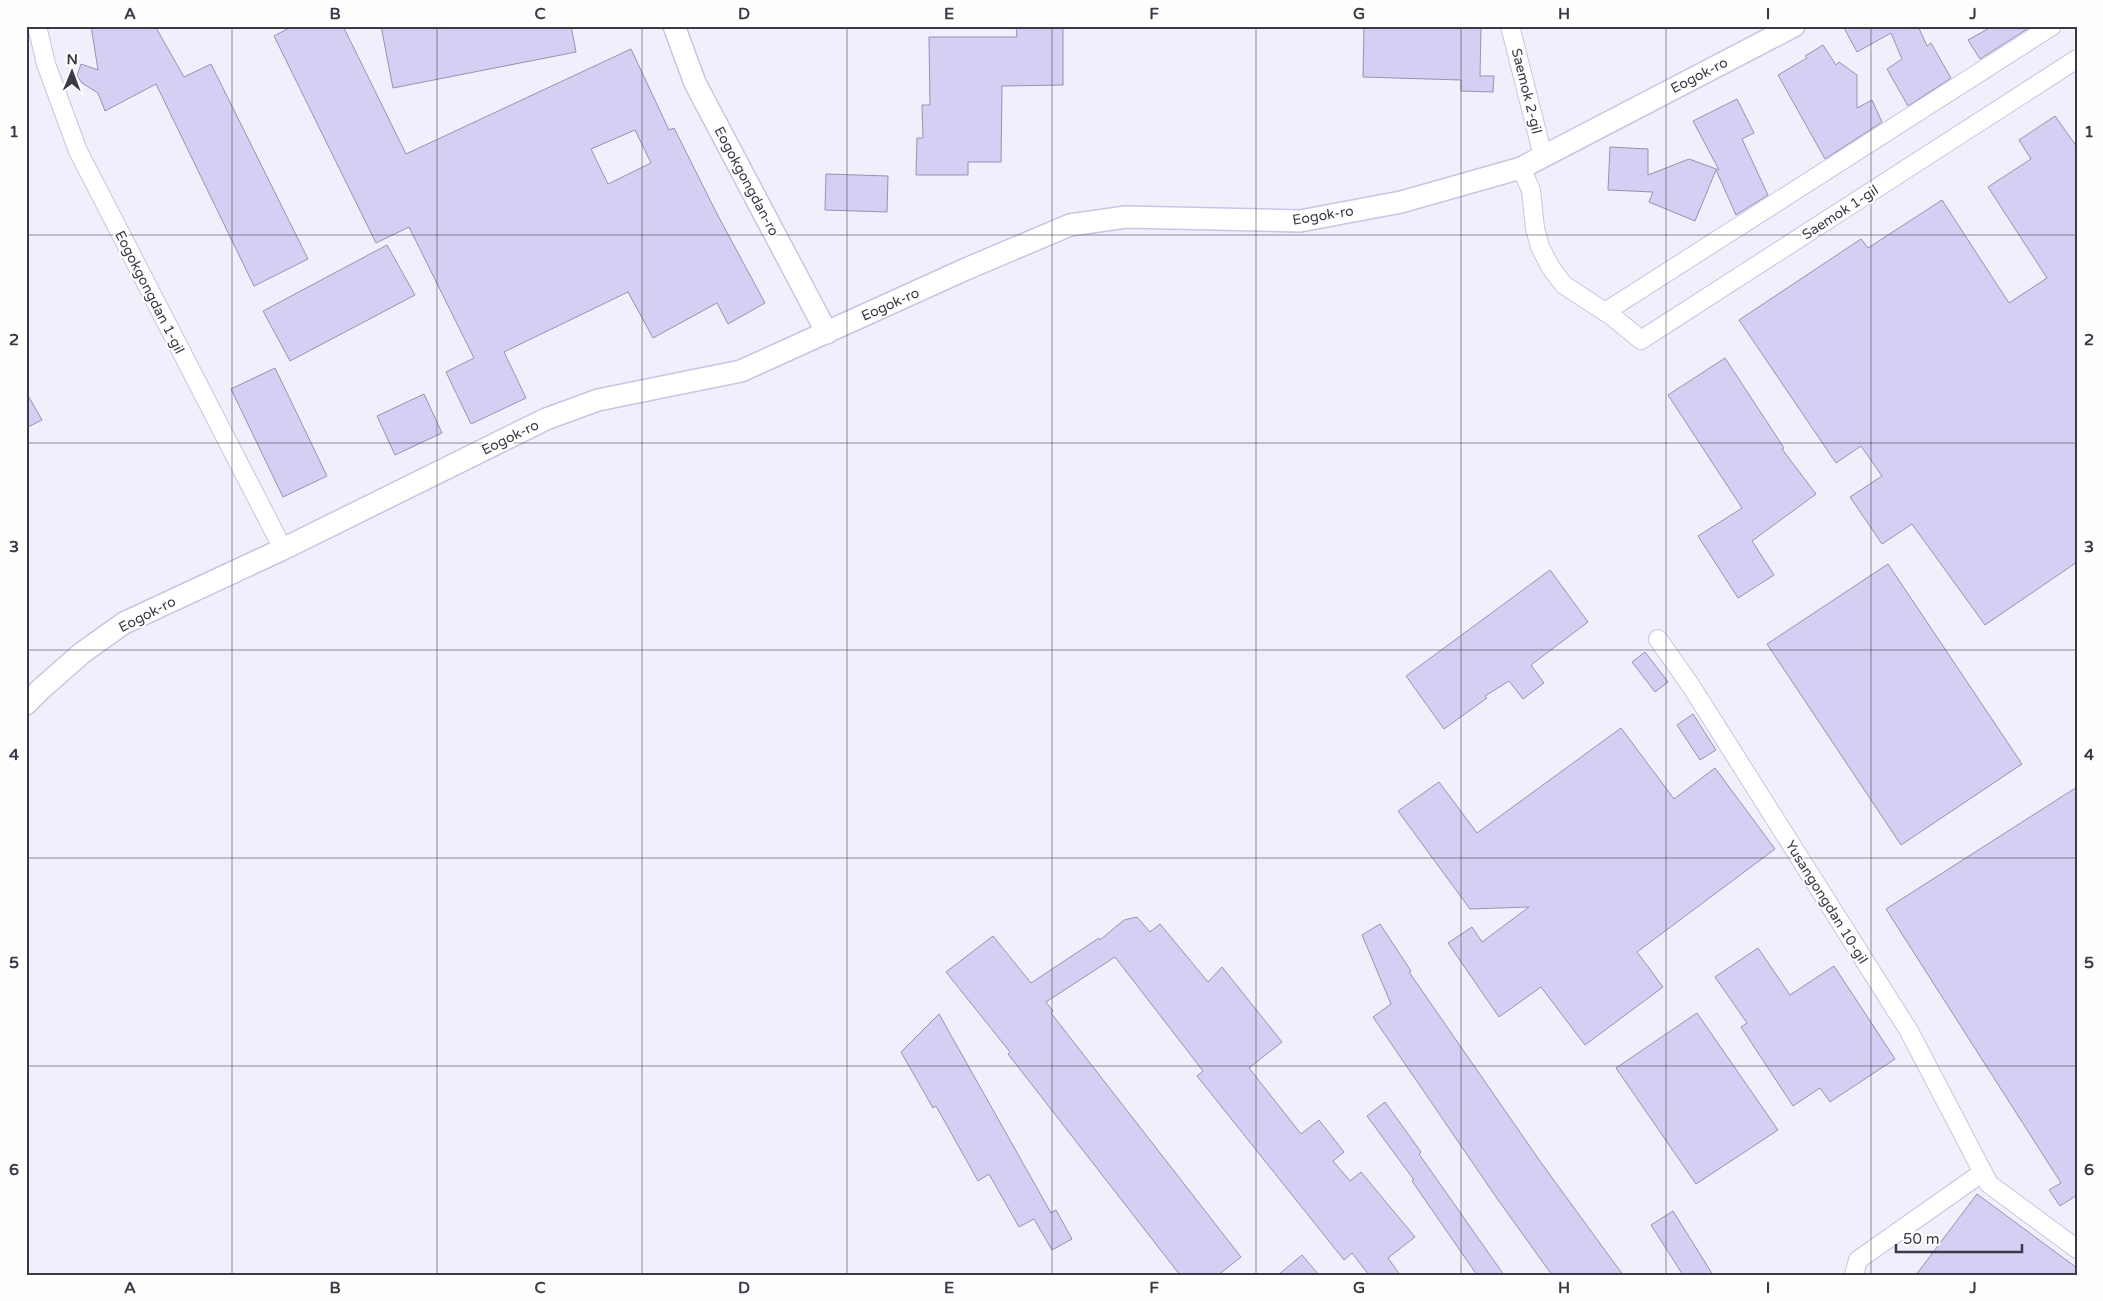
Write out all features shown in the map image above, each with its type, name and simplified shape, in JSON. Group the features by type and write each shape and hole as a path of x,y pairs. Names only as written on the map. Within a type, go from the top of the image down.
{"street":[{"name":"Eogokgongdan 1-gil","path":"37,26 46,64 78,151 283,549"},
{"name":"Eogokgongdan-ro","path":"674,26 695,83 827,332"},
{"name":"Saemok 2-gil","path":"1510,26 1543,156"},
{"name":"Eogok-ro","path":"26,704 82,653 124,623 283,549 546,419 598,400 741,371 1070,225 1126,217 1300,221 1402,202 1521,168 1794,26"},
{"path":"1605,312 2052,26"},
{"name":"Saemok 1-gil","path":"1521,168 1531,190 1535,228 1540,247 1551,268 1564,285 1605,312 1642,340 2077,58"},
{"name":"Yusangongdan 10-gil","path":"1658,639 1691,686 1908,1031 1989,1184 2077,1249"},
{"path":"1854,1275 1858,1260 1983,1172"}],"building":[{"path":"91,26 155,26 184,77 211,64 308,259 254,286 156,84 105,111 98,93 82,83 77,76 81,64 98,70"},
{"path":"293,26 343,26 406,154 631,49 669,130 674,128 765,303 728,324 717,303 653,338 628,292 504,352 526,398 471,424 446,372 474,358 409,227 376,243 274,36","holes":["635,130 651,163 608,184 591,149"]},
{"path":"381,26 571,26 576,52 393,88"},
{"path":"1016,26 1063,26 1063,85 1002,86 1001,162 968,162 968,175 916,175 917,138 923,138 922,105 930,105 929,37 1017,37"},
{"path":"1364,26 1481,26 1480,76 1494,76 1493,92 1461,91 1461,80 1363,77"},
{"path":"1843,26 1918,26 1927,46 1931,43 1951,78 1908,106 1887,69 1902,59 1891,33 1857,52"},
{"path":"1993,26 2032,26 1980,59 1968,40"},
{"path":"1823,45 1836,65 1839,62 1857,75 1857,108 1872,100 1882,122 1825,159 1778,75 1807,58 1805,56"},
{"path":"1737,99 1754,133 1742,139 1768,195 1736,215 1716,170 1695,221 1649,202 1653,192 1608,190 1610,147 1648,149 1648,175 1689,159 1719,170 1693,121"},
{"path":"2055,116 2077,147 2077,562 1985,625 1912,524 1882,544 1850,497 1882,476 1861,446 1836,463 1739,320 1861,239 1868,248 1942,200 2009,303 2047,278 1988,187 2031,159 2019,140"},
{"path":"826,174 888,176 887,212 825,210"},
{"path":"387,245 415,295 290,361 263,311"},
{"path":"1725,358 1784,448 1782,449 1816,494 1752,541 1774,575 1738,598 1698,536 1742,508 1668,395"},
{"path":"275,368 327,476 283,497 231,389"},
{"path":"26,392 42,420 26,428"},
{"path":"424,394 442,433 395,455 377,416"},
{"path":"1888,564 2022,764 1901,845 1767,644"},
{"path":"1550,570 1588,622 1531,665 1544,683 1523,699 1509,681 1485,696 1487,698 1444,729 1406,676"},
{"path":"1645,652 1668,682 1655,692 1632,662"},
{"path":"1693,714 1716,750 1700,760 1677,725"},
{"path":"1621,728 1674,799 1715,768 1775,849 1637,952 1663,987 1585,1045 1541,987 1499,1017 1448,943 1472,927 1482,942 1529,907 1470,909 1398,811 1439,782 1477,833"},
{"path":"2077,787 2077,1195 2060,1206 2049,1190 2061,1183 1886,909"},
{"path":"1137,917 1150,932 1160,924 1208,982 1222,967 1282,1042 1249,1068 1301,1134 1319,1120 1344,1152 1333,1161 1350,1181 1361,1172 1415,1237 1388,1258 1400,1275 1369,1275 1352,1253 1344,1260 1197,1076 1203,1071 1115,957 1046,1002 1053,1011 1051,1013 1241,1257 1218,1275 1180,1275 1008,1054 1010,1052 946,972 993,936 1031,983 1099,938 1100,940 1124,920"},
{"path":"1380,924 1411,971 1409,972 1542,1164 1623,1275 1552,1275 1496,1197 1373,1017 1391,1004 1362,935"},
{"path":"1758,948 1790,995 1834,966 1895,1059 1830,1102 1820,1088 1793,1106 1741,1027 1747,1023 1715,977"},
{"path":"1697,1013 1778,1130 1696,1184 1616,1068"},
{"path":"939,1014 1051,1213 1056,1210 1072,1239 1052,1250 1034,1219 1019,1227 989,1174 978,1181 936,1106 933,1108 901,1052"},
{"path":"1385,1102 1504,1275 1477,1275 1412,1181 1414,1180 1367,1116"},
{"path":"1977,1194 2077,1268 2077,1275 1916,1275"},
{"path":"1673,1211 1713,1275 1683,1275 1651,1225"},
{"path":"1302,1255 1319,1275 1278,1275"}]}
